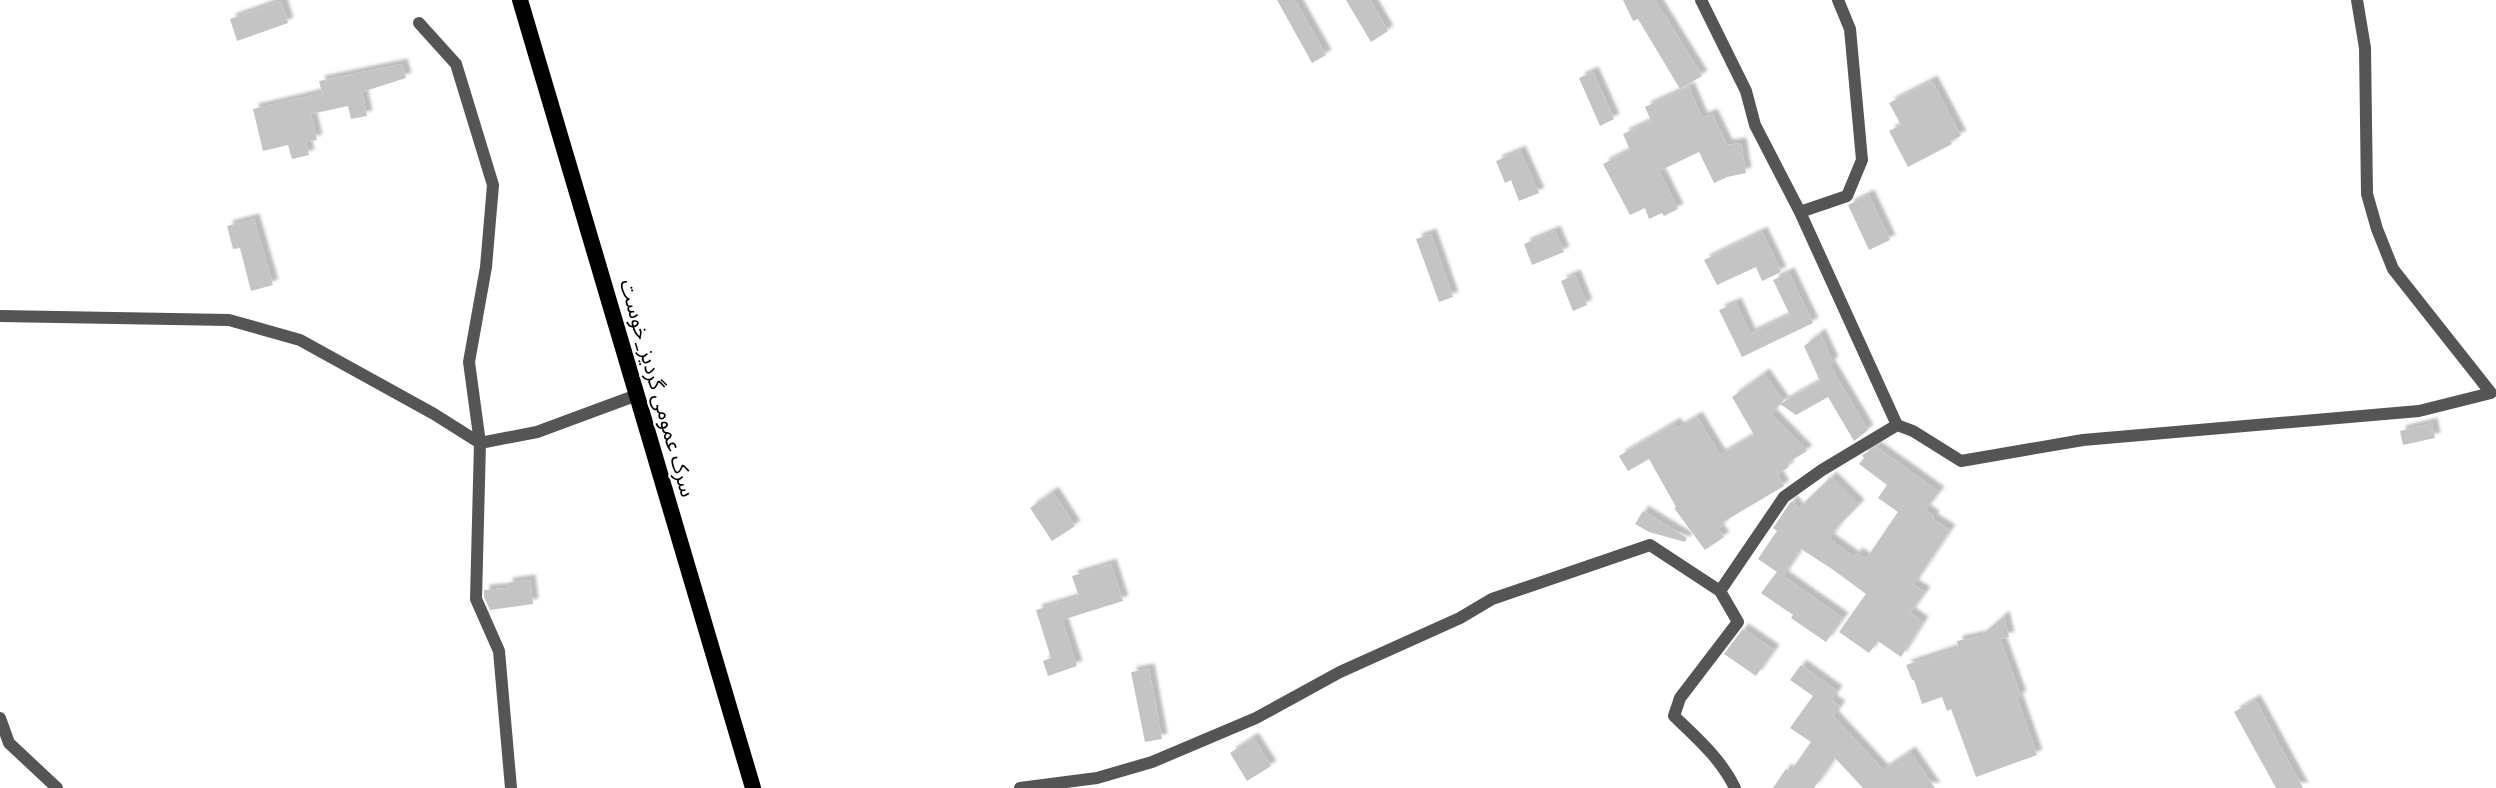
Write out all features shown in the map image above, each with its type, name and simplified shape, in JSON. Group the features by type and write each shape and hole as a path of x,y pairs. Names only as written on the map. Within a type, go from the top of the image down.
{"highway":[{"name":"سرک عمومی گردیز_خوست","path":"520,0 753,788"}],"street":[{"path":"1701,0 1746,91 1755,125 1800,212 1897,425 1913,430 1961,461 2083,440 2187,429 2419,411 2491,393 2393,269 2378,229 2367,194 2365,48 2357,0"},
{"path":"1800,212 1846,196 1862,160 1850,29 1838,0"},
{"path":"419,23 456,64 493,185 486,267 469,362 480,443 476,599 499,651 511,788"},
{"path":"0,316 229,320 300,340 434,414 480,443 537,432 637,395"},
{"path":"1720,591 1784,497 1822,470 1897,425"},
{"path":"1020,788 1097,778 1152,762 1256,718 1340,672 1460,618 1492,599 1650,545 1720,591 1738,622 1680,698 1674,716 1703,743 1727,772 1735,788"},
{"path":"0,718 9,742 57,788"}],"building":[{"path":"1277,0 1295,0 1326,55 1312,63"},
{"path":"1346,0 1370,0 1388,31 1371,42"},
{"path":"1623,0 1655,0 1702,76 1680,89 1638,19 1633,21"},
{"path":"281,1 288,23 237,41 230,19"},
{"path":"402,64 406,78 362,92 367,116 351,119 348,106 311,114 317,140 306,142 309,155 292,159 288,145 263,151 253,109 322,93 319,81"},
{"path":"1593,72 1614,119 1600,126 1579,78"},
{"path":"1932,81 1961,136 1950,141 1952,144 1908,167 1889,131 1901,125 1889,103"},
{"path":"1689,87 1702,118 1712,114 1727,145 1741,143 1746,173 1727,177 1714,183 1699,152 1659,171 1678,209 1664,216 1662,213 1649,219 1645,208 1630,215 1603,164 1630,150 1623,134 1651,121 1645,107"},
{"path":"1520,151 1539,193 1519,201 1511,180 1505,183 1496,161"},
{"path":"1869,195 1890,240 1869,250 1848,205"},
{"path":"254,219 273,285 251,291 240,248 233,249 227,226"},
{"path":"1555,231 1564,252 1532,265 1524,244"},
{"path":"1762,232 1781,272 1762,281 1756,267 1717,285 1704,260"},
{"path":"1431,234 1453,297 1439,302 1416,239"},
{"path":"1789,273 1813,323 1742,357 1719,310 1736,303 1750,334 1790,315 1773,280"},
{"path":"1575,275 1587,305 1573,311 1561,281"},
{"path":"1820,334 1833,362 1829,364 1868,430 1854,441 1828,397 1796,415 1780,404 1820,381 1804,346"},
{"path":"1764,374 1783,401 1771,414 1807,451 1787,463 1789,467 1777,474 1784,486 1723,522 1724,524 1718,529 1724,537 1705,550 1674,508 1676,507 1649,459 1628,471 1619,456 1675,423 1678,428 1697,417 1720,455 1754,435 1732,397"},
{"path":"2432,423 2435,438 2403,445 2400,431"},
{"path":"1876,447 1939,492 1925,510 1934,516 1932,519 1950,530 1913,585 1925,592 1910,613 1923,622 1901,657 1878,641 1869,653 1839,632 1866,594 1832,569 1801,549 1783,576 1758,559 1777,531 1773,528 1790,503 1793,501 1798,509 1831,477 1859,505 1829,539 1854,557 1857,553 1866,559 1898,512 1878,498 1887,485 1859,464 1864,458 1862,455"},
{"path":"1053,492 1075,526 1052,541 1030,508"},
{"path":"1643,511 1687,538 1685,542 1649,532 1635,524"},
{"path":"1111,564 1123,601 1062,620 1077,666 1048,676 1043,661 1051,658 1036,610 1079,597 1072,576"},
{"path":"1777,572 1843,618 1826,642 1791,618 1793,615 1761,593"},
{"path":"530,580 533,604 490,610 484,597 484,590 508,588 507,583"},
{"path":"2004,616 2009,637 2000,639 2021,696 2017,698 2037,755 1976,777 1951,709 1947,711 1942,697 1922,704 1906,665 1958,648 1957,641 1981,636"},
{"path":"1743,629 1774,650 1756,676 1724,654"},
{"path":"1801,665 1837,691 1831,700 1840,706 1833,716 1883,770 1910,752 1935,788 1863,788 1835,758 1814,788 1773,788 1786,769 1790,772 1811,742 1790,728 1813,696 1790,680"},
{"path":"1149,669 1162,739 1145,742 1131,672"},
{"path":"2255,700 2303,788 2276,788 2234,712"},
{"path":"1253,738 1271,766 1247,781 1230,753"}]}
